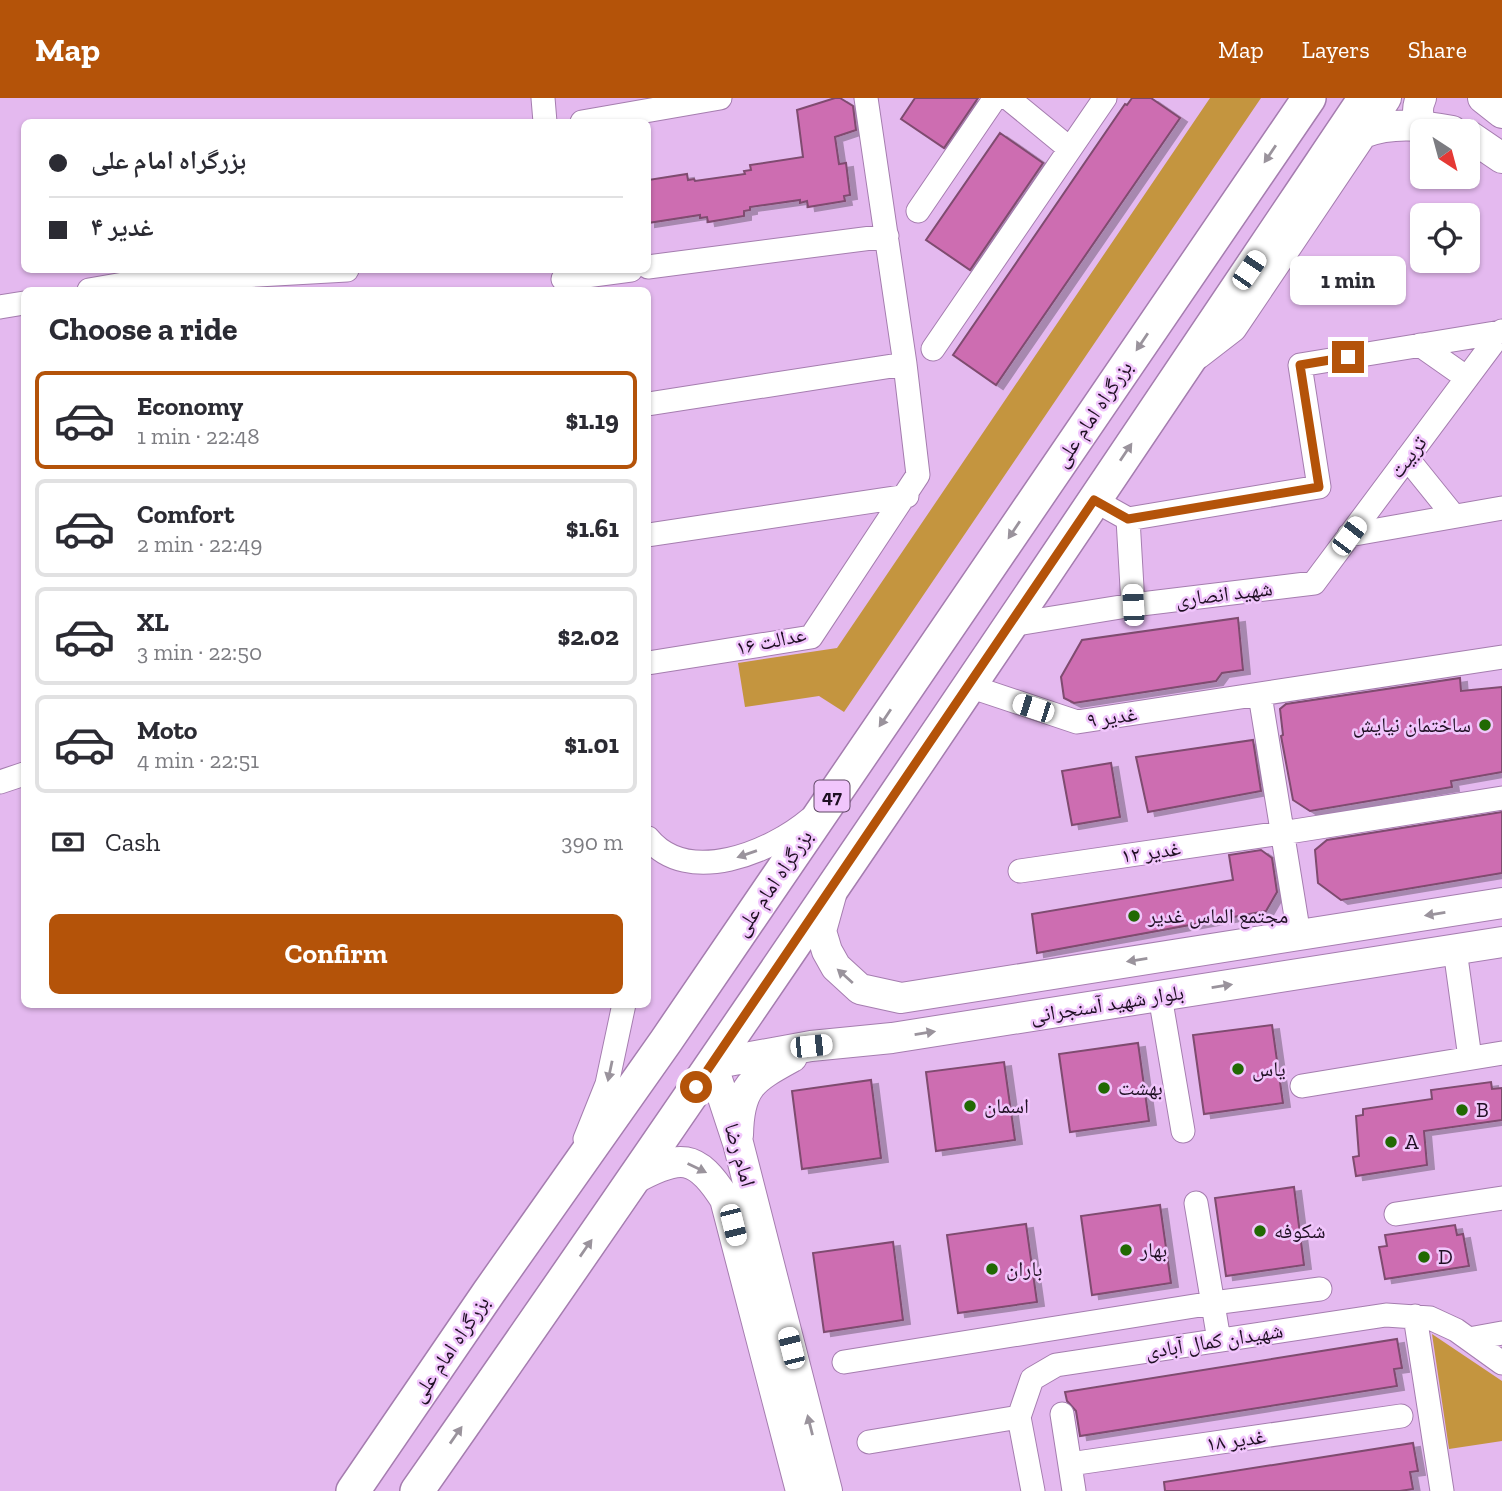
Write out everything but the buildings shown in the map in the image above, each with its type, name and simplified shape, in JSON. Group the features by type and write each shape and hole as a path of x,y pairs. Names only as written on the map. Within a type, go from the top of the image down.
{"highway":[{"name":"بزرگراه امام علی","path":"353,1491 674,1030 1309,98"},
{"name":"47","path":"417,1491 712,1065 1365,98"}],"main road":[{"path":"1188,360 1232,327 1386,98"},
{"path":"1483,98 1502,113"},
{"path":"1363,133 1422,112"},
{"path":"1480,143 1502,158"},
{"name":"بلوار شهید آسنجرانی","path":"832,888 821,931 827,951 836,967 860,989 901,998 1502,903"},
{"name":"بلوار شهید آسنجرانی","path":"712,1065 811,1046 892,1038 1502,942"},
{"path":"892,1038 876,1029 873,1020 881,1007 901,998"},
{"path":"738,1143 739,1111 750,1085 759,1075 811,1046"},
{"name":"امام رضا","path":"712,1065 738,1143 746,1222 801,1491"},
{"name":"امام رضا","path":"634,1179 669,1162 694,1164 711,1177 725,1199 746,1222 827,1491"}],"street":[{"path":"542,98 545,119"},
{"path":"599,119 720,98"},
{"name":"عدالت ۱۶","path":"651,663 811,637 907,496 918,475 905,364 866,98"},
{"path":"918,211 995,98"},
{"path":"1008,98 1070,149"},
{"path":"933,349 1105,98"},
{"path":"651,267 887,236"},
{"path":"106,287 135,282 294,273"},
{"path":"563,280 611,273"},
{"path":"0,307 21,304"},
{"path":"1094,500 1128,519 1319,487 1300,365 1502,332"},
{"name":"تربیت","path":"1314,583 1502,332"},
{"path":"1420,345 1467,378"},
{"path":"651,404 905,364"},
{"path":"1407,458 1453,515"},
{"path":"651,535 907,496"},
{"path":"1349,536 1502,508"},
{"path":"1128,519 1133,605"},
{"name":"شهید انصاری","path":"1010,625 1133,605 1314,583"},
{"name":"غدیر ۹","path":"969,686 1077,722 1502,657"},
{"path":"1260,695 1299,935"},
{"path":"0,782 21,775"},
{"name":"غدیر ۱۲","path":"1020,871 1502,798"},
{"path":"651,842 674,856 696,863 736,858 782,840 825,806"},
{"path":"1455,950 1470,1058"},
{"path":"1160,996 1183,1131"},
{"path":"573,1173 607,1084 623,1008"},
{"path":"1302,1086 1502,1053"},
{"path":"1396,1214 1502,1198"},
{"path":"1196,1203 1219,1340"},
{"path":"844,1362 1213,1303 1320,1289"},
{"name":"شهیدان کمال آبادی","path":"1033,1491 1019,1417 1032,1379 1056,1365 1387,1315 1430,1318 1456,1330 1502,1363"},
{"path":"1415,1316 1442,1491"},
{"path":"1469,1339 1502,1334"},
{"path":"1062,1415 1074,1491"},
{"name":"غدیر ۱۸","path":"1070,1464 1401,1416"},
{"path":"869,1442 1019,1417"}],"shaded area":[{"path":"1210,98 1261,98 844,712 819,696 745,707 738,663 837,648"},
{"path":"1432,1334 1502,1381 1502,1441 1449,1449"}],"place":[{"name":"ساختمان نیایش","path":"1485,725"},
{"name":"مجتمع الماس غدیر","path":"1134,916"},
{"name":"یاس","path":"1238,1069"},
{"name":"بهشت","path":"1104,1088"},
{"name":"اسمان","path":"970,1106"},
{"name":"B","path":"1462,1110"},
{"name":"A","path":"1391,1142"},
{"name":"شکوفه","path":"1260,1231"},
{"name":"بهار","path":"1126,1250"},
{"name":"D","path":"1424,1257"},
{"name":"باران","path":"992,1269"}],"route":[{"path":"696,1087 1094,500 1128,519 1319,487 1300,365 1348,357"}]}
